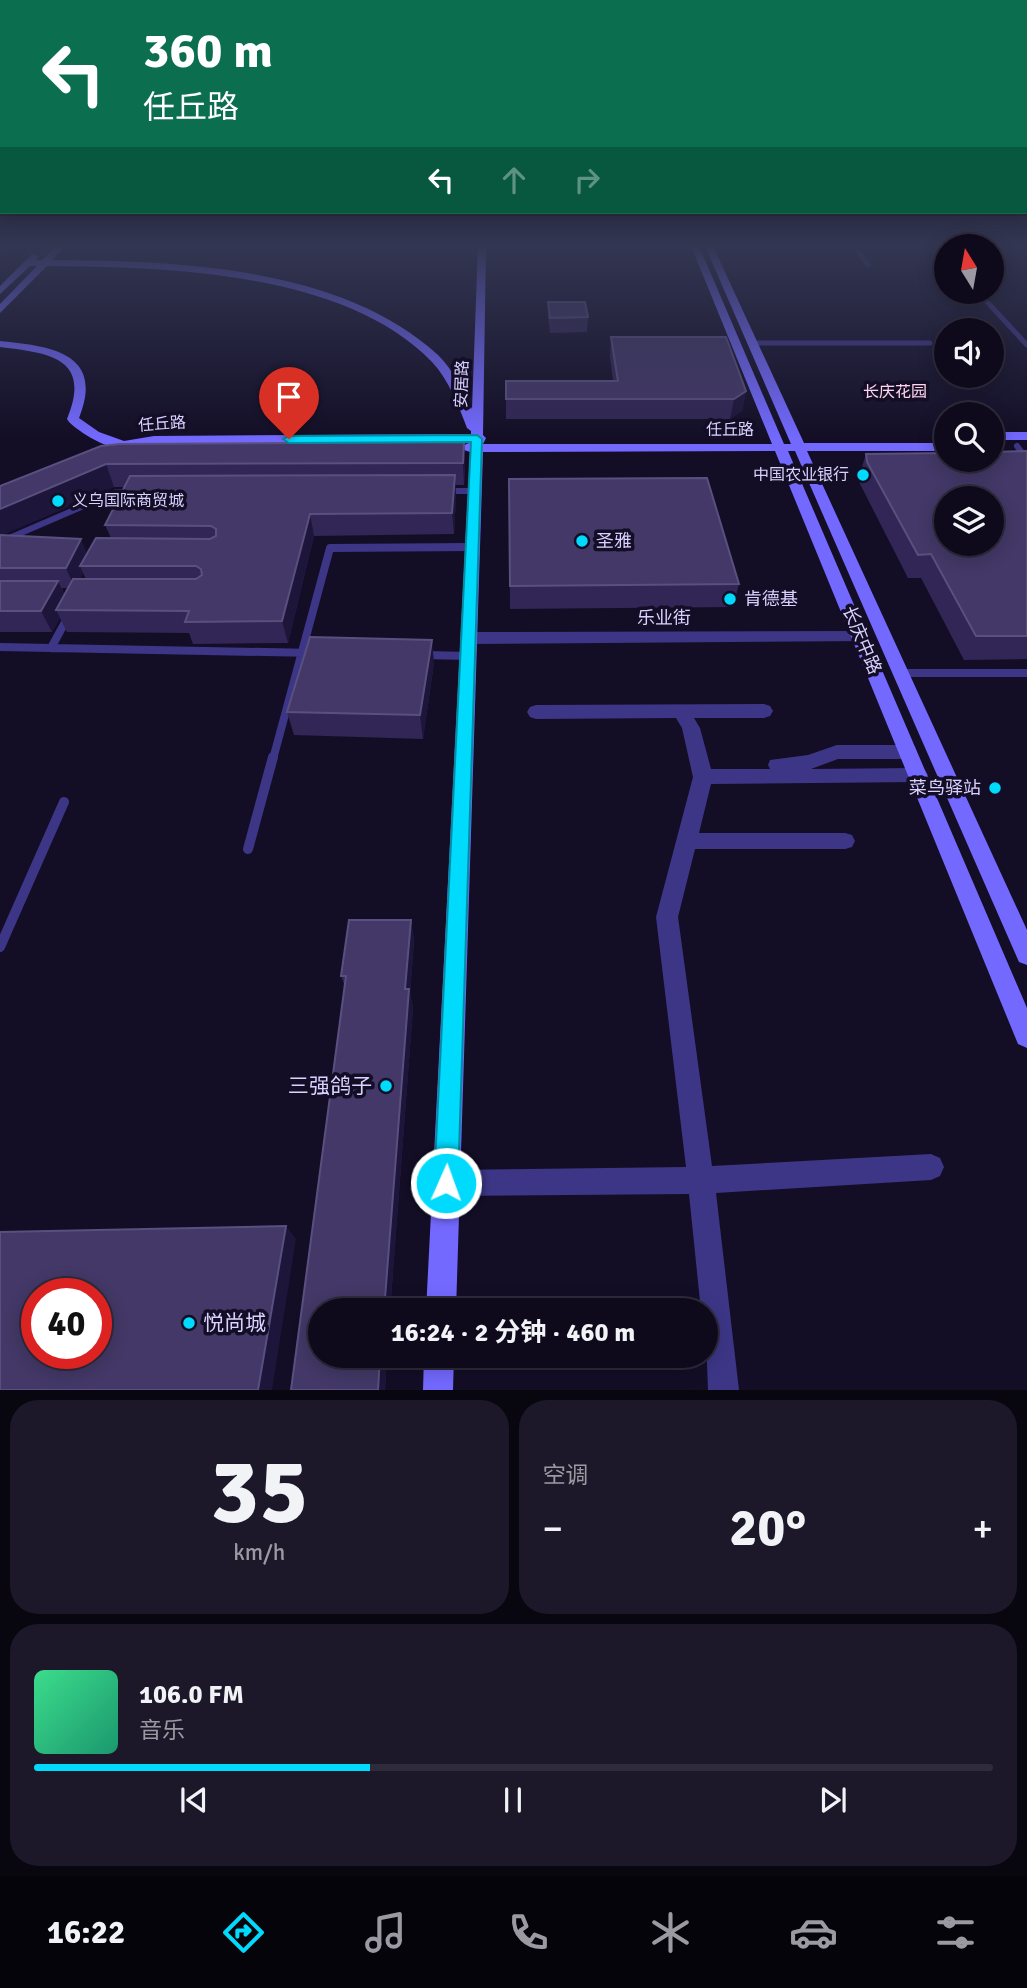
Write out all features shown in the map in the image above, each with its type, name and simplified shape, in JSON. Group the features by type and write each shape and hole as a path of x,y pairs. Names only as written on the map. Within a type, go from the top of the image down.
{"street":[{"path":"360,311 385,324 433,357 462,400 476,443"},
{"name":"安居路","path":"442,1298 480,311"},
{"name":"长庆中路","path":"726,311 901,673 1027,955"},
{"name":"长庆中路","path":"738,311 861,637 1027,1036"},
{"path":"0,344 43,350 75,366 81,378 82,392 80,406 73,419 81,428 121,446"},
{"path":"1004,436 1027,436"},
{"name":"任丘路","path":"788,443 934,437"},
{"name":"任丘路","path":"121,446 149,449 476,443 788,443 934,447"},
{"path":"97,456 121,446"},
{"path":"1004,446 1022,446"},
{"name":"乐业街","path":"468,647 861,637"},
{"path":"681,711 691,728 702,771 667,917 701,1180 724,1390"},
{"path":"537,712 764,711"},
{"path":"702,771 810,762 837,752 908,752"},
{"path":"702,771 918,775"},
{"path":"687,841 845,841"},
{"path":"446,1183 701,1180 931,1167"},
{"path":"438,1390 439,1368"}],"lane":[{"path":"995,311 1027,345"},
{"path":"752,343 930,343"},
{"path":"1022,446 1027,460"},
{"path":"435,491 474,491"},
{"path":"0,542 116,492 142,492"},
{"path":"248,849 330,548 472,547"},
{"path":"51,648 74,606"},
{"path":"0,647 329,654"},
{"path":"412,655 468,647"},
{"path":"901,673 1027,673"},
{"path":"0,947 64,802"}],"building":[{"path":"549,311 587,311 588,317 550,318"},
{"path":"611,337 726,337 746,391 734,399 506,399 506,381 618,381"},
{"path":"464,442 463,463 106,464 0,509 0,486 101,446"},
{"path":"1027,451 1027,636 976,636 931,554 918,555 867,462 866,454 934,453 934,472 1004,472 1004,452"},
{"path":"455,475 452,513 310,514 282,621 185,622 189,611 56,610 73,579 196,579 202,575 201,569 196,566 80,566 96,538 210,539 216,536 216,529 211,526 105,525 130,476"},
{"path":"707,478 739,584 510,586 509,479"},
{"path":"0,535 81,539 66,568 0,568"},
{"path":"0,581 58,581 41,611 0,611"},
{"path":"310,637 432,640 420,715 287,712"},
{"path":"349,920 411,920 405,989 409,989 385,1298 308,1298 308,1368 379,1368 378,1390 291,1390 346,976 341,976"},
{"name":"悦尚城","path":"286,1226 258,1390 0,1390 0,1232"}],"place":[{"name":"中国农业银行","path":"863,475"},
{"name":"义乌国际商贸城","path":"58,501"},
{"name":"圣雅","path":"582,541"},
{"name":"肯德基","path":"730,599"},
{"name":"菜鸟驿站","path":"995,788"},
{"name":"三强鸽子","path":"386,1086"},
{"name":"悦尚城","path":"189,1323"}],"district":[{"name":"长庆花园","path":"895,392"}],"route":[{"path":"289,439 477,439 446,1183"}]}
